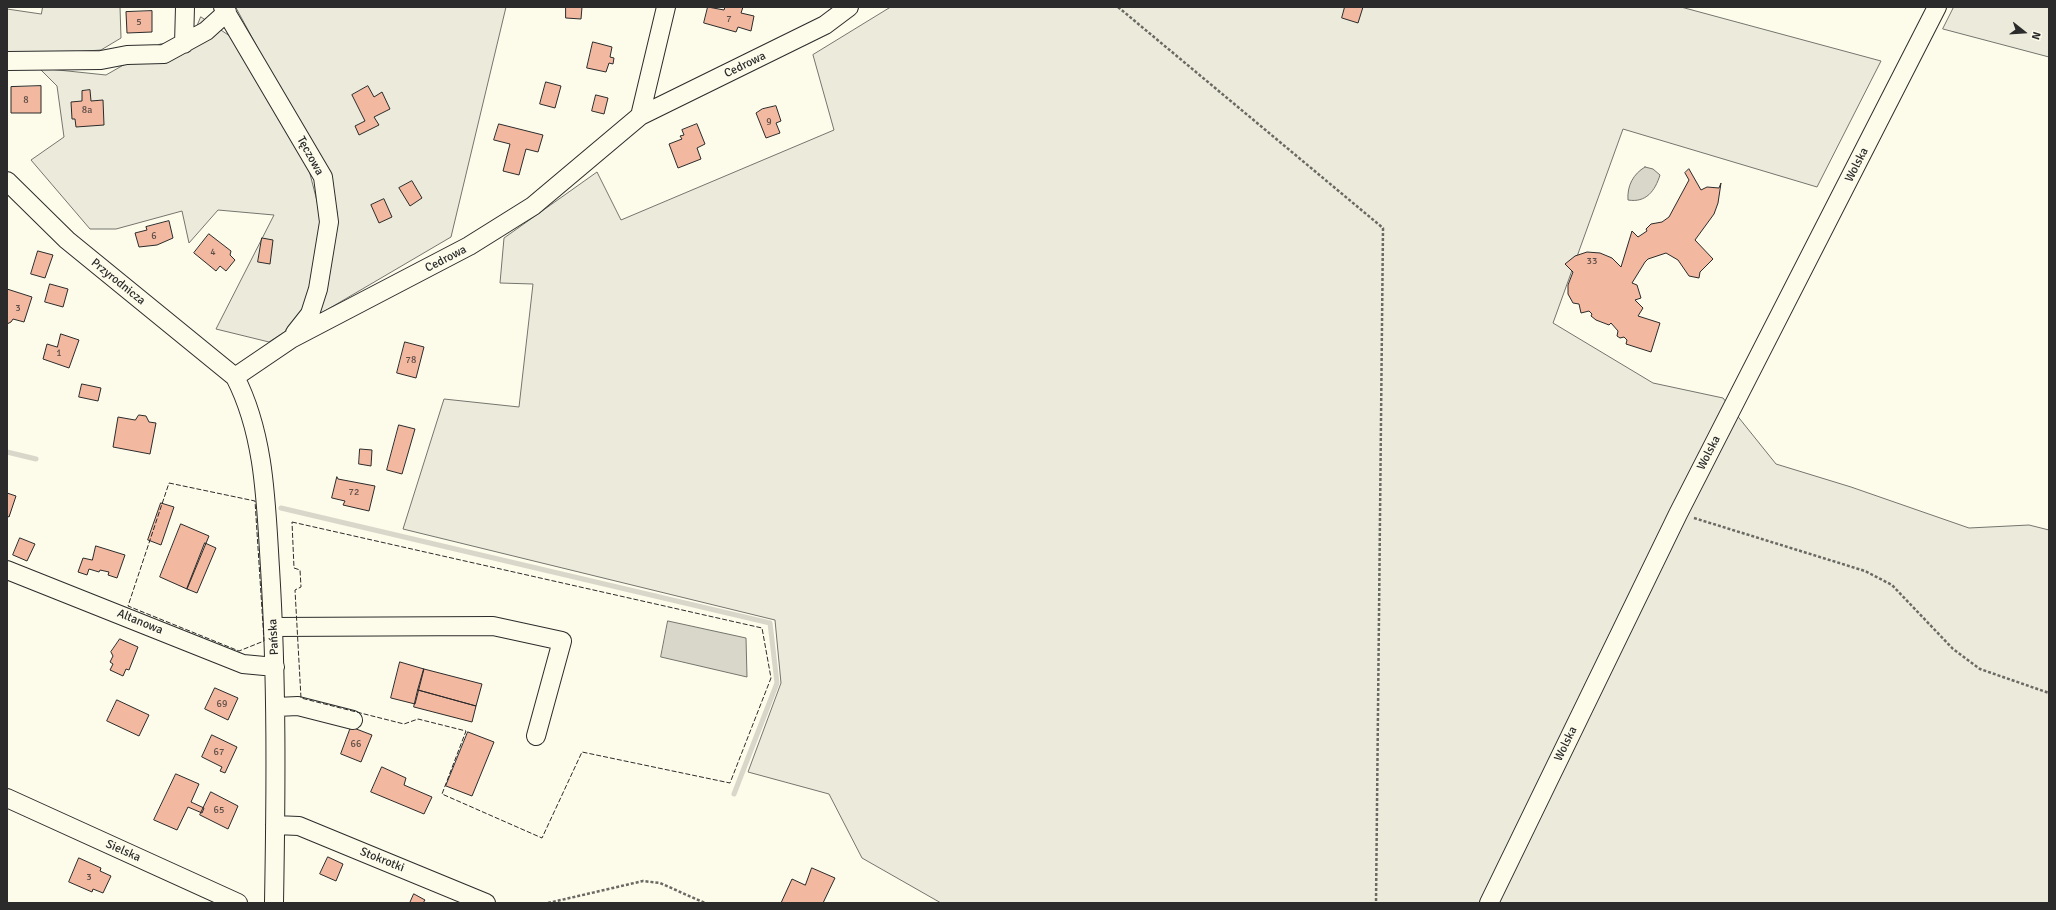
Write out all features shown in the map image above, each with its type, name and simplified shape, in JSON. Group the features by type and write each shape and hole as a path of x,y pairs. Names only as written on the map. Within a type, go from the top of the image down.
{"street":[{"path":"184,44 185,7"},
{"path":"640,116 666,7"},
{"name":"Wolska","path":"1489,903 1678,514 1937,7"},
{"name":"Cedrowa","path":"235,377 291,339 469,246 532,206 640,116 825,25 848,8"},
{"path":"7,61 101,60 127,55 164,54 206,31 225,10"},
{"name":"Tęczowa","path":"225,10 323,177 329,222 318,289 310,314 291,339"},
{"name":"Przyrodnicza","path":"7,181 67,240 235,377"},
{"name":"Pańska","path":"235,377 246,398 254,426 267,520 276,707 274,903"},
{"name":"Altanowa","path":"7,570 244,664 275,668"},
{"path":"273,627 493,626 562,641 536,736"},
{"path":"276,707 298,706 352,720"},
{"name":"Sielska","path":"7,798 238,903"},
{"name":"Stokrotki","path":"275,825 299,826 486,903"}],"path":[{"path":"1118,7 1383,228 1376,903"},
{"path":"1678,514 1865,571 1892,585 1953,649 1980,669 2049,693"},
{"path":"548,903 643,881 660,883 705,903"}],"shaded area":[{"path":"43,7 120,7 121,38 101,50 31,55 7,55 7,9 41,14"},
{"path":"236,7 506,7 451,237 318,315 337,212 329,180"},
{"path":"891,7 1681,7 1881,61 1817,187 1623,129 1553,323 1653,383 1723,398 1776,464 1851,487 1969,528 2029,525 2049,530 2049,903 941,903 862,858 829,794 748,772 781,683 775,620 403,529 444,399 519,407 533,284 500,283 504,238 597,172 621,220 834,130 813,55"},
{"path":"1954,7 2049,7 2049,57 1943,29"},
{"path":"201,17 236,40 309,170 327,240 307,314 292,327 269,342 216,329 274,215 218,210 189,243 182,211 116,229 90,229 31,160 64,137 57,86 39,68 106,75 160,44 190,42"},
{"path":"1645,167 1653,169 1660,175 1655,186 1645,198 1640,200 1628,200 1630,185 1634,177"},
{"path":"668,621 746,638 747,677 661,657"}],"building":[{"path":"566,7 582,7 581,19 566,18"},
{"path":"708,7 724,10 725,7 743,7 741,13 754,16 751,31 738,27 736,32 704,23"},
{"path":"1345,7 1363,7 1358,23 1342,18"},
{"path":"152,11 152,32 127,33 126,12"},
{"path":"593,42 612,47 610,57 614,58 613,64 609,63 606,72 587,68"},
{"path":"546,82 561,86 555,108 540,104"},
{"path":"41,86 41,113 11,113 11,87"},
{"path":"368,86 374,97 382,92 390,109 374,117 379,125 359,135 355,126 365,121 352,95"},
{"path":"90,90 91,101 103,100 104,125 76,127 75,119 72,119 71,102 82,101 82,91"},
{"path":"596,95 608,98 604,114 592,111"},
{"path":"776,106 781,121 776,123 780,133 766,138 756,113 762,109"},
{"path":"499,124 543,135 538,152 526,149 519,175 503,171 510,144 494,140"},
{"path":"697,124 705,144 697,148 701,159 678,168 669,144 682,139 680,136 684,135 682,130"},
{"path":"1689,169 1701,190 1707,187 1719,188 1721,183 1718,203 1714,214 1695,240 1713,259 1700,272 1699,278 1689,276 1678,260 1666,253 1648,259 1645,262 1632,283 1637,285 1641,298 1635,300 1643,308 1638,316 1660,323 1651,352 1626,344 1627,340 1624,337 1620,338 1617,336 1618,331 1611,323 1609,325 1596,320 1591,316 1592,314 1589,311 1581,313 1579,304 1573,303 1568,294 1568,285 1573,272 1565,264 1575,256 1587,252 1600,253 1612,258 1621,267 1632,231 1638,237 1647,231 1646,229 1651,224 1662,222 1669,217 1689,180 1685,173"},
{"path":"412,181 422,198 410,206 399,188"},
{"path":"384,199 392,217 379,223 371,205"},
{"path":"169,221 173,238 157,245 139,247 135,233 147,230 146,227"},
{"path":"209,234 231,251 230,255 235,260 226,271 220,266 216,271 194,253"},
{"path":"262,238 273,240 270,264 258,262"},
{"path":"38,251 53,255 45,278 31,274"},
{"path":"50,284 68,289 63,307 45,302"},
{"path":"7,289 32,297 24,322 13,319 7,324"},
{"path":"61,334 79,340 69,368 43,359 47,344 57,347"},
{"path":"405,342 424,347 416,378 397,373"},
{"path":"82,384 101,388 98,401 79,397"},
{"path":"139,415 146,416 149,422 156,423 150,454 113,447 118,417 135,420"},
{"path":"399,425 415,429 402,474 387,470"},
{"path":"360,449 372,450 371,466 359,464"},
{"path":"337,477 338,479 375,486 369,511 343,505 345,501 332,498"},
{"path":"7,493 16,496 9,517 7,516"},
{"path":"161,503 174,507 161,545 148,540"},
{"path":"181,524 209,536 187,589 160,577"},
{"path":"20,538 35,544 27,561 13,555"},
{"path":"205,543 216,548 197,593 187,589"},
{"path":"96,546 125,555 117,578 108,575 109,572 100,570 99,572 89,569 87,575 78,572 83,558 92,560"},
{"path":"120,639 138,647 129,670 126,669 123,676 110,670 113,664 110,662 113,656 111,652"},
{"path":"400,662 424,669 415,704 391,698"},
{"path":"424,669 482,684 476,706 418,690"},
{"path":"215,688 238,698 228,720 205,709"},
{"path":"418,690 476,706 472,722 414,707"},
{"path":"117,700 149,715 139,736 107,721"},
{"path":"351,727 372,735 361,762 341,754"},
{"path":"468,732 494,742 472,796 446,786"},
{"path":"212,735 237,747 225,773 220,771 222,767 202,757"},
{"path":"382,767 406,778 404,785 432,797 424,814 371,792"},
{"path":"176,774 199,784 191,802 204,808 202,813 188,807 177,830 154,820"},
{"path":"211,792 238,806 228,829 200,815"},
{"path":"328,857 343,864 336,881 320,874"},
{"path":"79,858 101,868 100,871 111,876 103,893 93,889 92,892 69,882"},
{"path":"812,868 835,878 823,903 781,903 792,879 805,885"},
{"path":"414,894 425,900 423,903 410,903"}],"waterway":[{"path":"7,452 36,459"},
{"path":"281,508 770,623 777,683 734,794"}],"fence":[{"path":"169,483 255,501 264,641 239,651 128,606 169,483"},
{"path":"292,522 762,628 771,678 730,783 582,752 542,838 442,794 466,731 418,719 404,724 301,698 295,590 301,587 300,570 294,568 292,522"}]}
